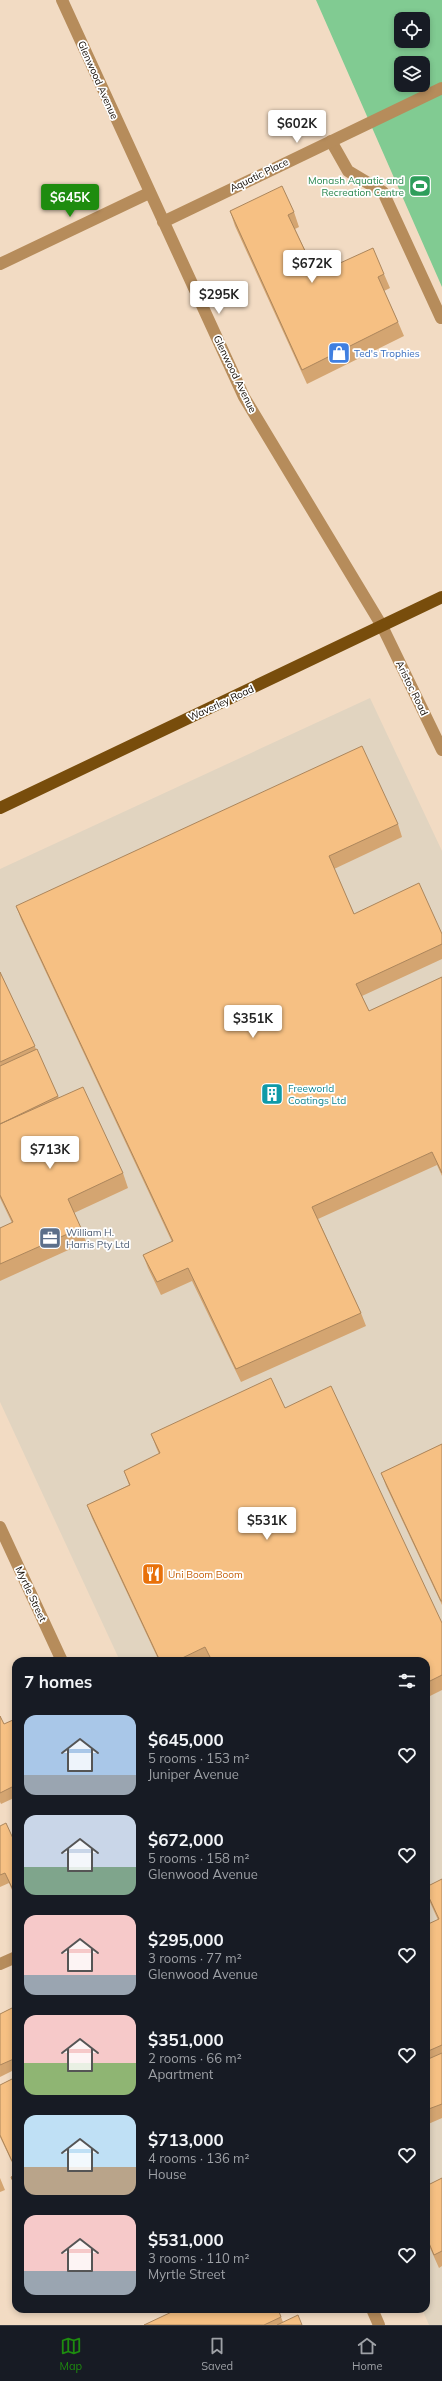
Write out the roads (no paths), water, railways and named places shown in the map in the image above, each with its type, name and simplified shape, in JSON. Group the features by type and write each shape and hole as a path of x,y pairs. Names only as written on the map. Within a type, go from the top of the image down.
{"main road":[{"name":"Waverley Road","path":"0,808 442,598"}],"street":[{"name":"Glenwood Avenue","path":"62,0 244,397 382,626"},
{"name":"Aquatic Place","path":"163,222 442,88"},
{"path":"332,141 348,171 383,192 441,318"},
{"path":"0,264 150,193"},
{"name":"Aristoc Road","path":"382,626 442,750"},
{"name":"Myrtle Street","path":"0,1527 60,1657"},
{"path":"0,1964 12,1959"},
{"path":"374,2313 379,2325"}],"place":[{"name":"Monash Aquatic and Recreation Centre","path":"420,186"},
{"name":"Ted's Trophies","path":"339,353"},
{"name":"Freeworld Coatings Ltd","path":"272,1094"},
{"name":"William H. Harris Pty Ltd","path":"50,1238"},
{"name":"Uni Boom Boom","path":"153,1574"}]}
